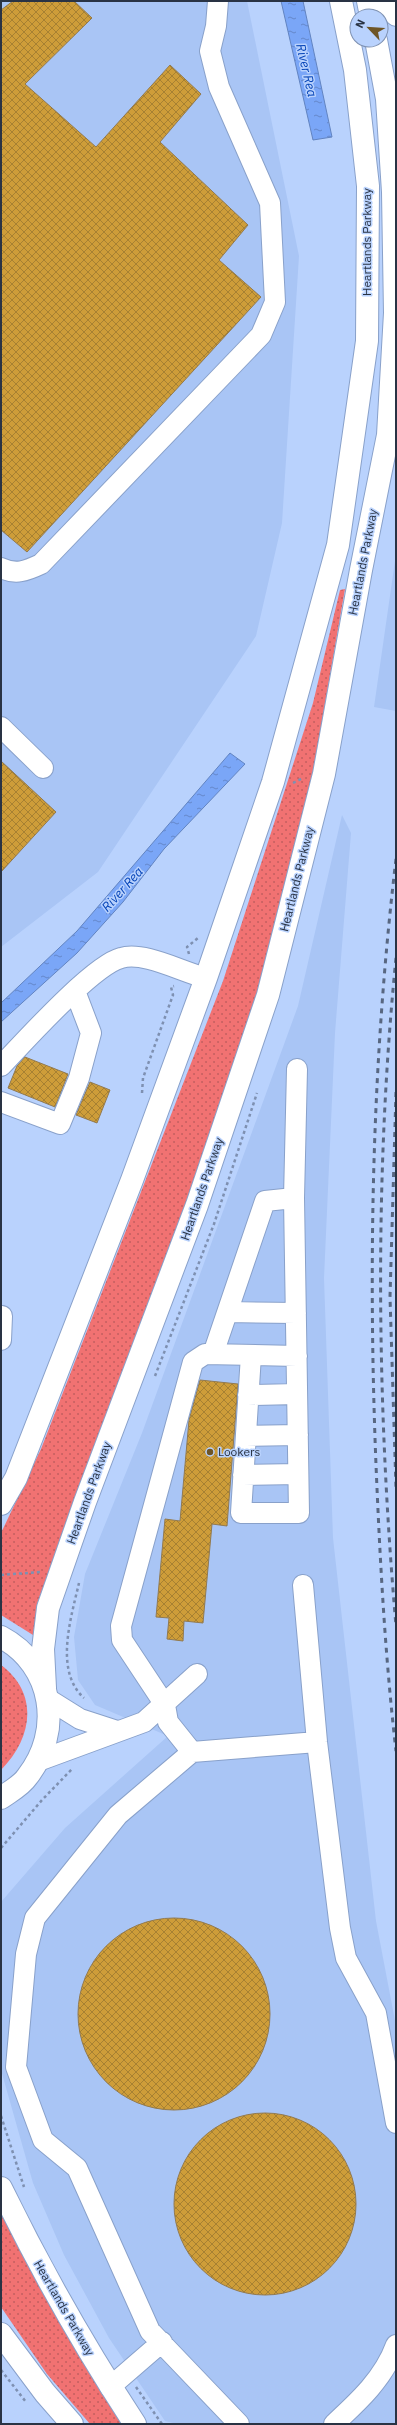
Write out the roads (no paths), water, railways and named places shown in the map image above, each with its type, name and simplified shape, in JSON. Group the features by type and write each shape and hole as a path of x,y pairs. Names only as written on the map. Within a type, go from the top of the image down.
{"main road":[{"name":"Heartlands Parkway","path":"1,1504 16,1478 114,1224 200,977 273,782 338,545 368,342 368,186 358,91 341,1"},
{"name":"Heartlands Parkway","path":"26,1779 38,1760 50,1727 43,1648 48,1608 88,1495 197,1205 268,995 324,774 361,570 388,435 395,313 393,192 386,99 377,48"},
{"path":"1,1637 13,1643 33,1662 47,1693"},
{"path":"1,1798 26,1779"},
{"path":"1,1807 26,1779"},
{"name":"Heartlands Parkway","path":"1,2188 38,2263 110,2387 135,2424"},
{"path":"1,2334 45,2393 72,2424"}],"lane":[{"path":"1,568 15,573 29,570 41,564 262,335 275,302 270,203 219,87 210,51 216,26 218,1"},
{"path":"380,1 396,16"},
{"path":"386,99 396,76"},
{"path":"1,727 43,768"},
{"path":"1,1066 91,976 120,958 148,958 200,977"},
{"path":"1,1102 60,1124 79,1078 91,1033 75,992"},
{"path":"251,1355 241,1512 299,1513 294,1198 298,1069"},
{"path":"213,1354 265,1201 294,1198"},
{"path":"228,1312 296,1313"},
{"path":"1,1340 2,1316"},
{"path":"192,1752 168,1722 165,1705 122,1640 121,1626 192,1362 205,1354 297,1356"},
{"path":"248,1395 297,1394"},
{"path":"246,1436 298,1435"},
{"path":"243,1475 298,1474"},
{"path":"302,1585 317,1742 340,1928 346,1958 376,2013 396,2123"},
{"path":"38,1760 144,1722 165,1705 197,1674"},
{"path":"47,1693 80,1719 117,1731"},
{"path":"239,2424 150,2331 77,2168 44,2140 16,2067 26,1954 35,1918 118,1815 192,1752 317,1742"},
{"path":"110,2387 162,2342"},
{"path":"334,2424 364,2397 390,2361 396,2345"}],"water":[{"name":"River Rea","path":"281,1 303,1 332,137 313,140"},
{"name":"River Rea","path":"230,753 245,764 164,849 123,902 77,953 1,1022 1,1003 77,931"}],"railway":[{"path":"396,859 388,934 377,1086 372,1237 372,1313 376,1465 386,1644 396,1751"},
{"path":"396,958 384,1124 381,1208 382,1377 385,1460 396,1626"},
{"path":"396,1092 390,1297 396,1488"}],"place":[{"name":"Lookers","path":"210,1452"}]}
